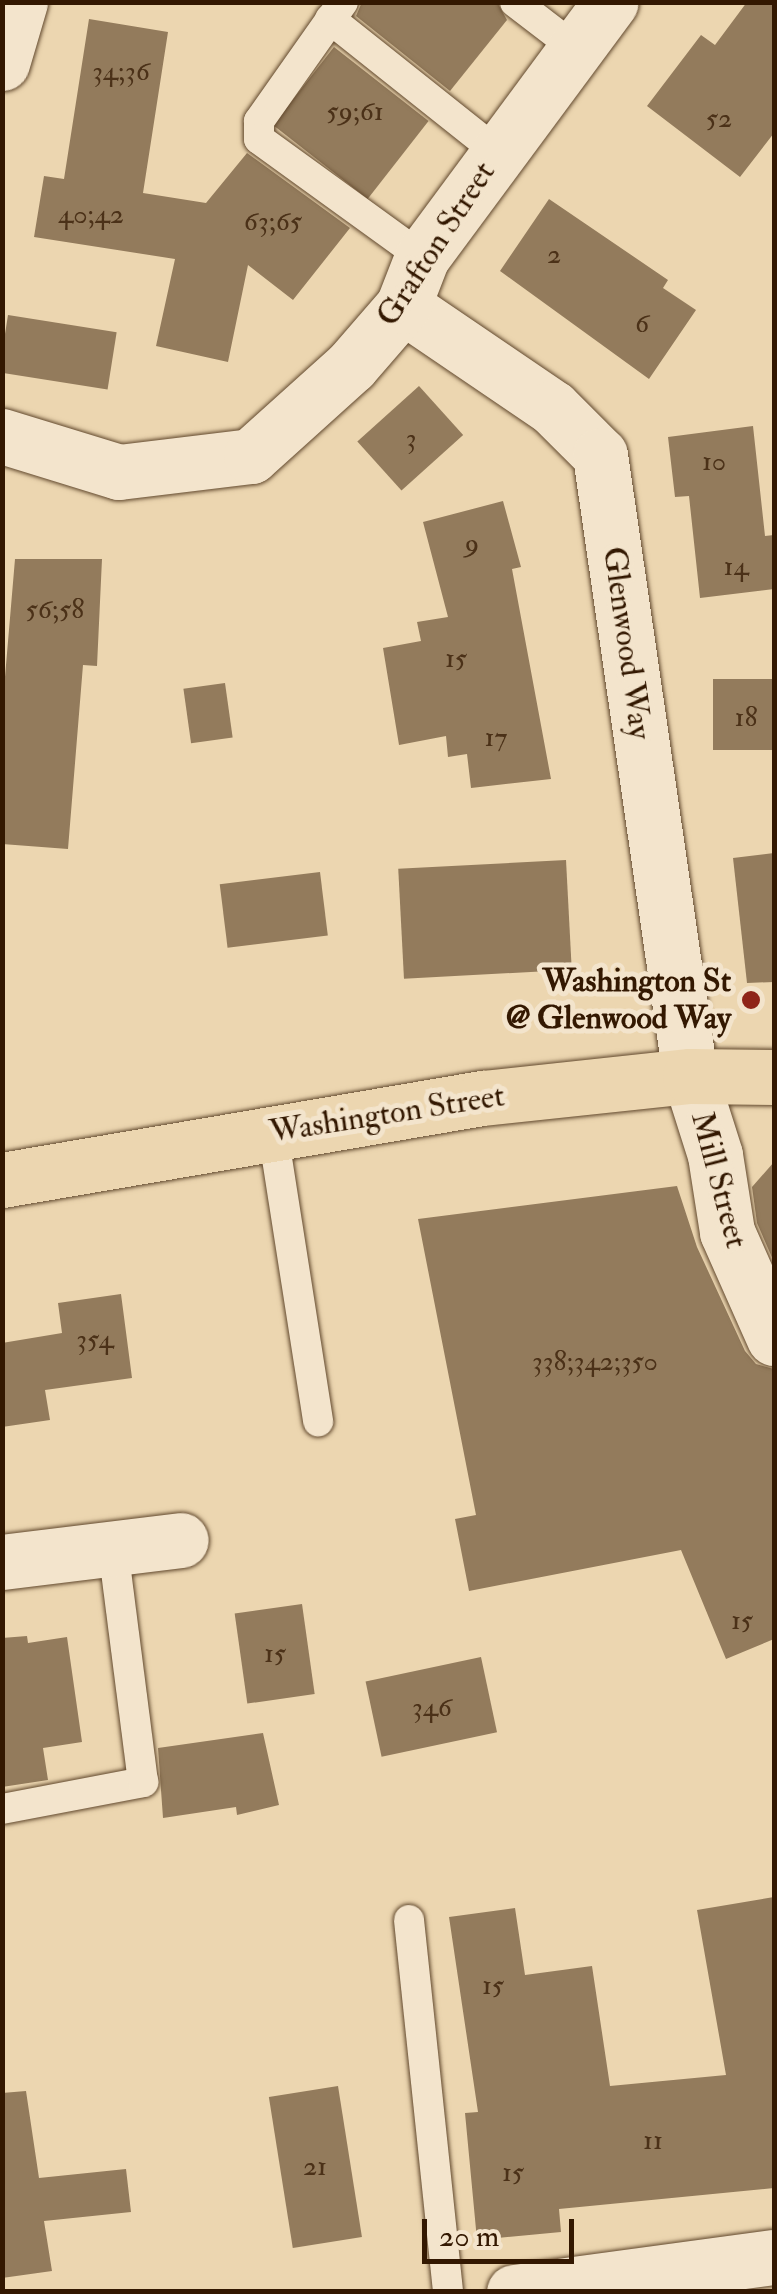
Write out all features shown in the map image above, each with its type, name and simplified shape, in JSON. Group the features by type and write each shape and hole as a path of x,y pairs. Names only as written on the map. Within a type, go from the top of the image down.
{"main road":[{"name":"Washington Street","path":"2,1180 483,1098 690,1076 774,1078"}],"street":[{"path":"2,63 20,2"},
{"name":"Grafton Street","path":"2,436 119,472 250,456 351,366 412,282 496,152 611,2"},
{"name":"Glenwood Way","path":"412,282 553,408 600,456 690,1076"},
{"name":"Mill Street","path":"690,1076 715,1155 727,1232 774,1338"},
{"path":"2,1562 181,1540"},
{"path":"514,2292 774,2257"}],"lane":[{"path":"515,2 576,48"},
{"path":"412,282 259,138 259,121 337,11 496,152"},
{"path":"274,1133 318,1422"},
{"path":"2,1809 143,1782 112,1549"},
{"path":"410,1920 448,2292"}],"building":[{"path":"362,2 497,2 507,20 450,91 356,16"},
{"path":"747,2 774,2 774,133 740,177 647,106 701,35 715,45"},
{"path":"89,19 168,32 143,193 206,203 247,153 350,228 293,300 248,265 228,362 156,346 175,259 34,237 44,176 64,179"},
{"path":"334,47 429,121 368,199 273,125"},
{"path":"549,199 668,280 663,288 696,310 649,379 500,271"},
{"path":"8,315 117,332 108,389 2,373"},
{"path":"419,386 463,435 401,491 357,442"},
{"path":"753,426 765,536 774,535 774,589 700,598 689,496 675,497 668,437"},
{"path":"503,501 521,567 512,569 551,779 471,788 467,754 448,757 446,736 399,745 383,648 421,641 417,622 448,617 423,522"},
{"path":"15,559 102,559 97,666 83,665 68,849 2,844 2,712"},
{"path":"713,679 774,679 774,750 713,750"},
{"path":"225,683 233,737 191,743 183,689"},
{"path":"774,853 774,982 747,983 733,858"},
{"path":"566,860 572,970 404,979 398,869"},
{"path":"320,872 328,936 228,948 220,884"},
{"path":"774,1162 774,1262 757,1223 752,1187"},
{"path":"677,1186 697,1247 745,1351 756,1364 774,1369 774,1639 726,1659 681,1550 469,1591 455,1519 476,1515 418,1219"},
{"path":"121,1294 132,1378 45,1390 50,1420 2,1427 2,1343 62,1333 58,1303"},
{"path":"302,1604 315,1694 247,1704 235,1613"},
{"path":"27,1636 28,1643 67,1637 82,1742 43,1748 48,1780 2,1787 2,1638"},
{"path":"481,1657 497,1732 382,1757 366,1682"},
{"path":"263,1733 279,1805 237,1815 236,1807 163,1818 158,1748"},
{"path":"774,1897 774,2188 559,2209 561,2232 477,2240 465,2113 478,2112 449,1917 515,1908 525,1975 592,1966 610,2086 726,2075 697,1910"},
{"path":"338,2086 362,2237 293,2248 269,2097"},
{"path":"26,2091 39,2178 126,2169 131,2212 44,2221 52,2271 2,2278 2,2093"}],"place":[{"name":"Washington St @ Glenwood Way","path":"751,1000"}]}
